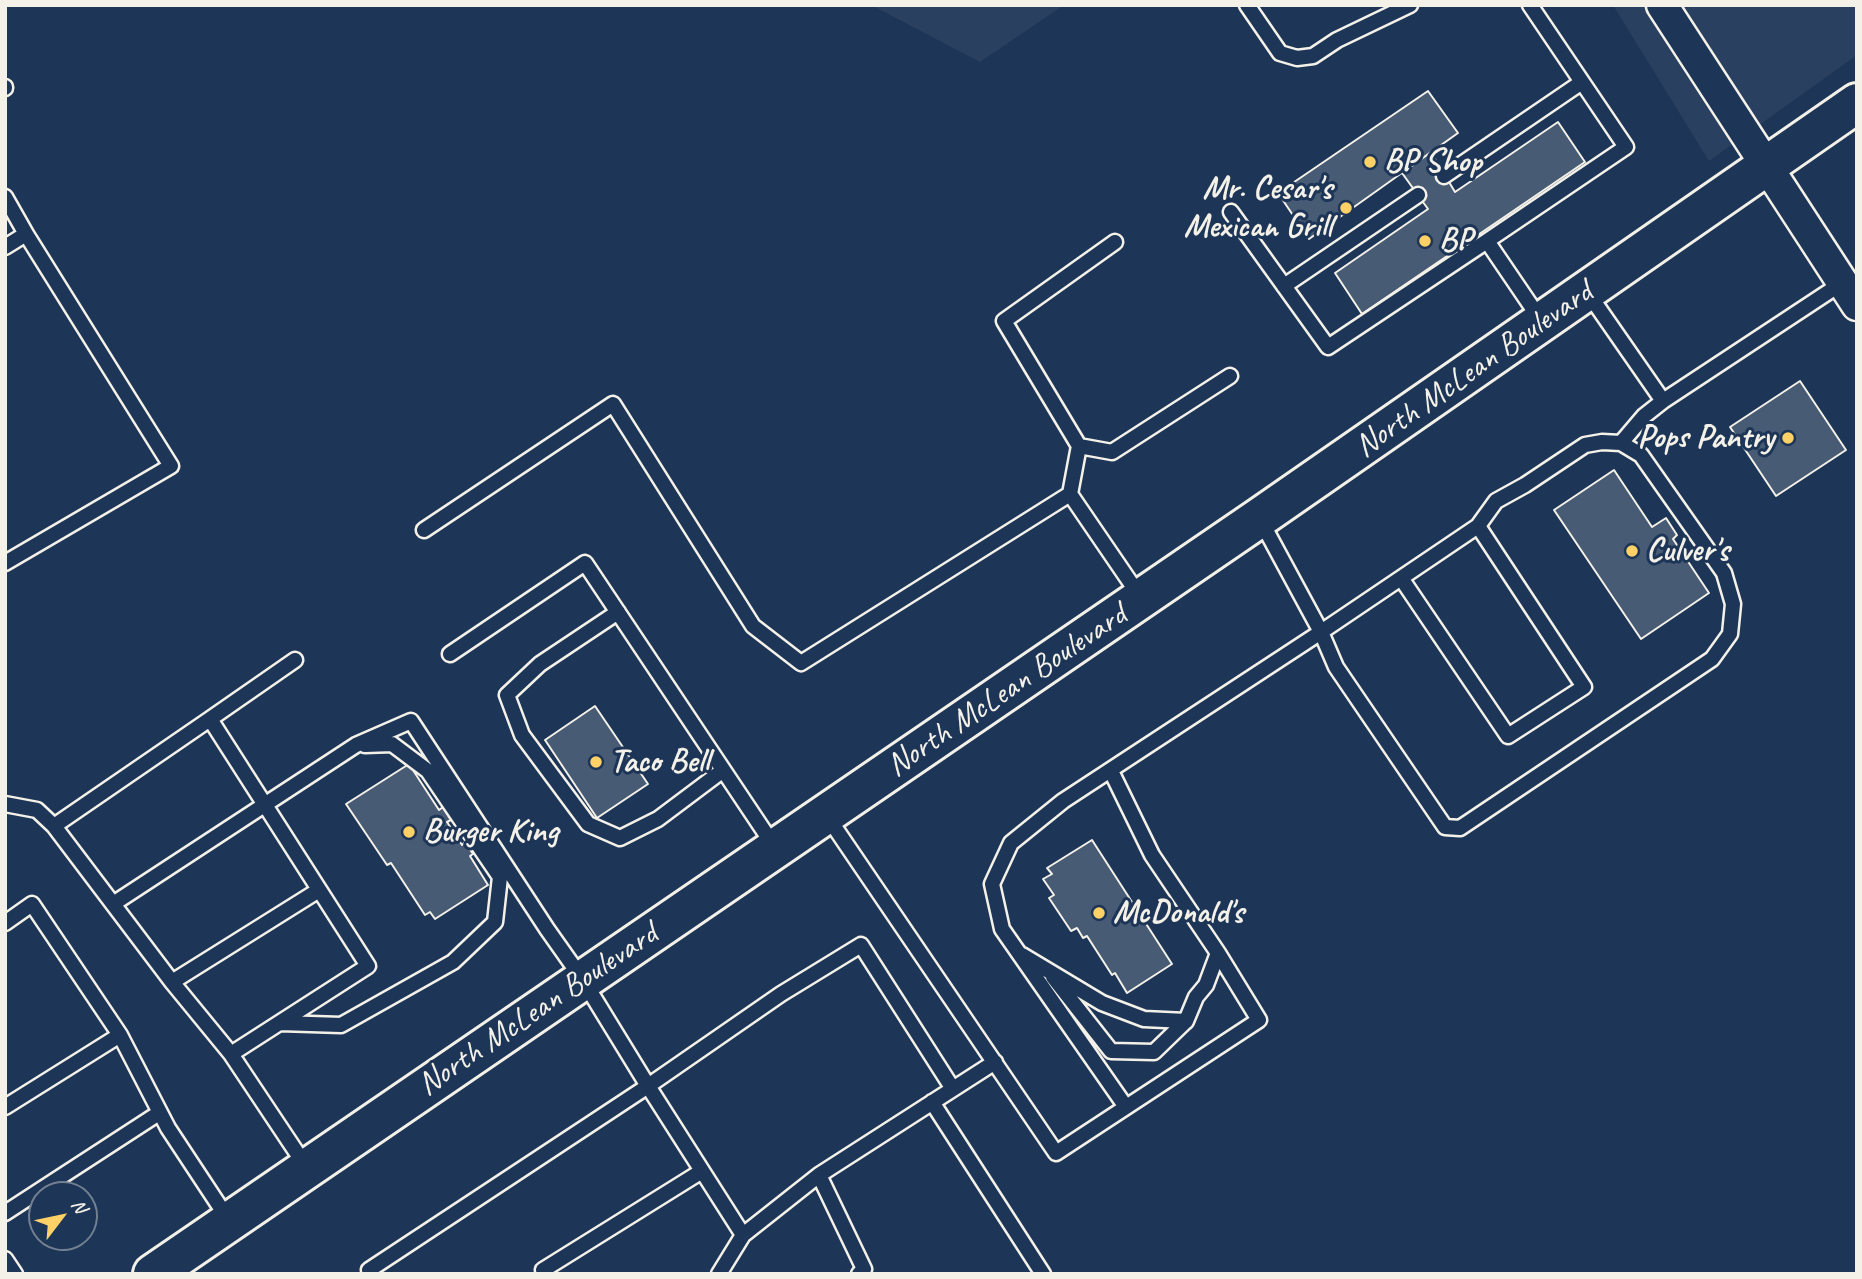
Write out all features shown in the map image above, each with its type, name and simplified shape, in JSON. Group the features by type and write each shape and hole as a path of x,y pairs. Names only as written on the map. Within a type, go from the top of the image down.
{"main road":[{"name":"North McLean Boulevard","path":"153,1274 1142,599 1857,103"}],"street":[{"path":"1662,5 1849,294"}],"lane":[{"path":"1247,5 1280,53 1297,58 1313,56 1337,40 1410,5"},
{"path":"1231,212 1328,347 1626,147 1530,5"},
{"path":"1444,176 1582,82"},
{"path":"1284,286 1418,195"},
{"path":"5,197 171,466 5,564"},
{"path":"5,247 26,234"},
{"path":"1487,241 1543,323"},
{"path":"1115,242 1003,321 1079,446 1070,494 1142,599"},
{"path":"1587,292 1662,401"},
{"path":"1621,443 1644,416 1662,401 1849,294"},
{"path":"1079,446 1112,452 1230,376"},
{"path":"424,530 613,404 753,626 801,663 1070,494"},
{"path":"1126,1107 1002,929 992,884 1011,843 1063,802 1140,753 1321,632 1478,526 1496,501 1585,445 1621,443 1641,455 1724,573 1733,604 1730,634 1712,659 1460,828 1446,827 1336,667 1321,632 1259,518"},
{"path":"1401,578 1508,736 1584,687 1478,526"},
{"path":"450,654 585,564 774,848"},
{"path":"618,612 540,664 508,695 522,735 587,824 620,838 658,819 722,771"},
{"path":"54,826 295,660"},
{"path":"210,719 368,966 231,1054"},
{"path":"113,904 356,745 411,721 583,980 743,1235"},
{"path":"279,1023 341,1025 453,962 495,922 500,877 428,771 392,744 356,745"},
{"path":"826,814 1056,1153 1259,1020 1152,855 1111,771"},
{"path":"5,804 37,810 54,826 172,982 231,1054 307,1168"},
{"path":"172,982 319,890"},
{"path":"5,923 32,904 120,1035 159,1113 229,1220"},
{"path":"369,1270 648,1086 781,994 861,945 953,1089"},
{"path":"1018,952 1102,1003 1144,1019 1186,1021"},
{"path":"1048,971 1111,1051 1154,1052 1186,1021 1196,997 1206,985 1218,953"},
{"path":"5,1107 120,1035"},
{"path":"719,1274 743,1235 819,1175 995,1062"},
{"path":"932,1102 1043,1274"},
{"path":"5,1213 159,1113"},
{"path":"543,1270 702,1171"},
{"path":"819,1175 864,1269 859,1274"},
{"path":"5,1259 15,1274"}],"shaded area":[{"path":"871,5 1064,5 980,62"},
{"path":"1613,5 1857,5 1857,55 1709,161"}],"building":[{"name":"BP Shop","path":"1428,91 1458,133 1309,239 1278,193"},
{"name":"BP","path":"1558,122 1585,162 1362,314 1335,273 1428,209 1402,173 1431,152 1455,192"},
{"name":"Pops Pantry","path":"1800,381 1846,450 1776,496 1730,427"},
{"name":"Culver's","path":"1614,470 1652,527 1666,518 1677,535 1673,539 1709,593 1641,639 1554,510"},
{"name":"Taco Bell","path":"595,706 648,784 597,818 545,740"},
{"name":"Burger King","path":"409,764 439,810 443,807 451,820 447,822 462,845 465,842 473,854 470,856 488,885 435,919 430,912 425,915 391,863 387,865 346,804"},
{"name":"McDonald's","path":"1092,840 1172,964 1127,993 1087,936 1083,938 1077,928 1071,931 1049,898 1054,895 1043,879 1052,874 1047,868"}],"place":[{"name":"BP Shop","path":"1370,162"},
{"name":"Mr. Cesar's Mexican Grill","path":"1346,208"},
{"name":"BP","path":"1425,241"},
{"name":"Pops Pantry","path":"1788,438"},
{"name":"Culver's","path":"1632,551"},
{"name":"Taco Bell","path":"596,762"},
{"name":"Burger King","path":"409,832"},
{"name":"McDonald's","path":"1099,913"}]}
